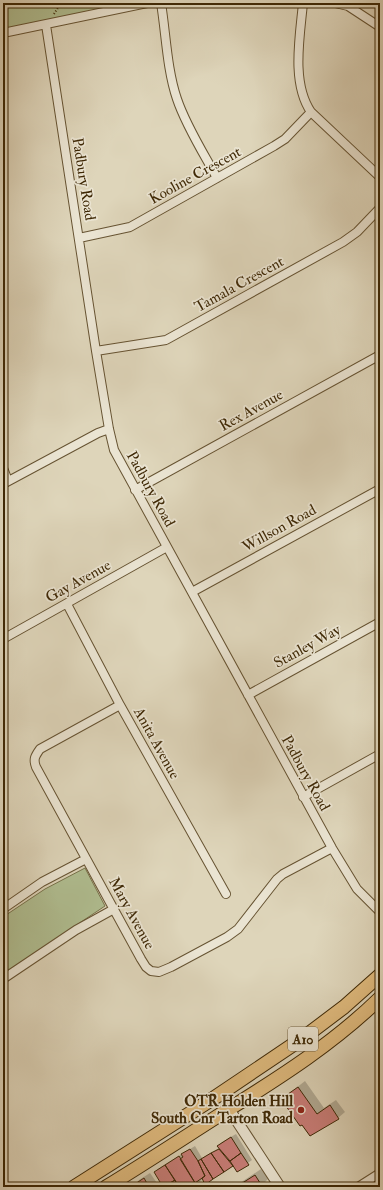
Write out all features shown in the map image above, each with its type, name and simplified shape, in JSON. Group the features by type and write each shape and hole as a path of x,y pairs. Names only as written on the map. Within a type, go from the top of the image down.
{"highway":[{"name":"A10","path":"74,1187 303,1038 344,1007 380,975"},
{"name":"A10","path":"106,1187 322,1048 380,998"},
{"path":"219,1094 228,1109"}],"street":[{"path":"3,34 147,3"},
{"path":"161,3 172,80 177,99 217,178"},
{"path":"303,3 298,58 303,97 311,112 380,177"},
{"path":"335,3 348,6 380,27"},
{"name":"Padbury Road","path":"46,25 96,351 114,450 332,848 357,889 380,912"},
{"name":"Kooline Crescent","path":"79,238 130,227 285,139 311,112"},
{"name":"Tamala Crescent","path":"96,351 166,340 343,242 357,232 380,208"},
{"name":"Rex Avenue","path":"135,490 380,355"},
{"path":"3,468 6,482 98,433 109,429"},
{"name":"Willson Road","path":"192,592 380,489"},
{"name":"Gay Avenue","path":"3,639 167,547"},
{"name":"Anita Avenue","path":"67,604 120,705 226,894"},
{"name":"Stanley Way","path":"248,695 380,622"},
{"name":"Mary Avenue","path":"120,705 40,749 34,760 36,767 86,859 146,967 151,971 159,972 171,967 238,929 277,879 283,874 332,848"},
{"path":"303,797 380,754"},
{"path":"3,909 42,882 86,859"},
{"path":"3,979 76,930 114,909"},
{"path":"228,1109 280,1187"},
{"path":"358,1187 380,1173"}],"green space":[{"path":"3,3 145,3 3,30"},
{"path":"85,868 105,906 3,974 3,917 45,889"}],"building":[{"name":"OTR Holden Hill South Cnr Tarton Road","path":"298,1087 317,1114 330,1105 339,1119 310,1136 302,1125 300,1126 281,1099"},
{"path":"231,1137 241,1153 230,1161 217,1146"},
{"path":"190,1149 205,1176 195,1183 180,1159 183,1157 181,1154"},
{"path":"219,1149 233,1166 224,1172 211,1153"},
{"path":"211,1153 224,1172 213,1179 201,1159"},
{"path":"241,1153 249,1165 237,1172 230,1161"},
{"path":"179,1156 197,1186 179,1187 165,1165"},
{"path":"201,1159 213,1179 205,1185 202,1178 205,1176 198,1161"},
{"path":"165,1165 175,1180 163,1187 154,1172"},
{"path":"255,1175 262,1186 236,1187"},
{"path":"144,1178 149,1187 132,1187 132,1186"},
{"path":"175,1180 179,1187 164,1187"}],"place":[{"name":"OTR Holden Hill South Cnr Tarton Road","path":"301,1110"}]}
